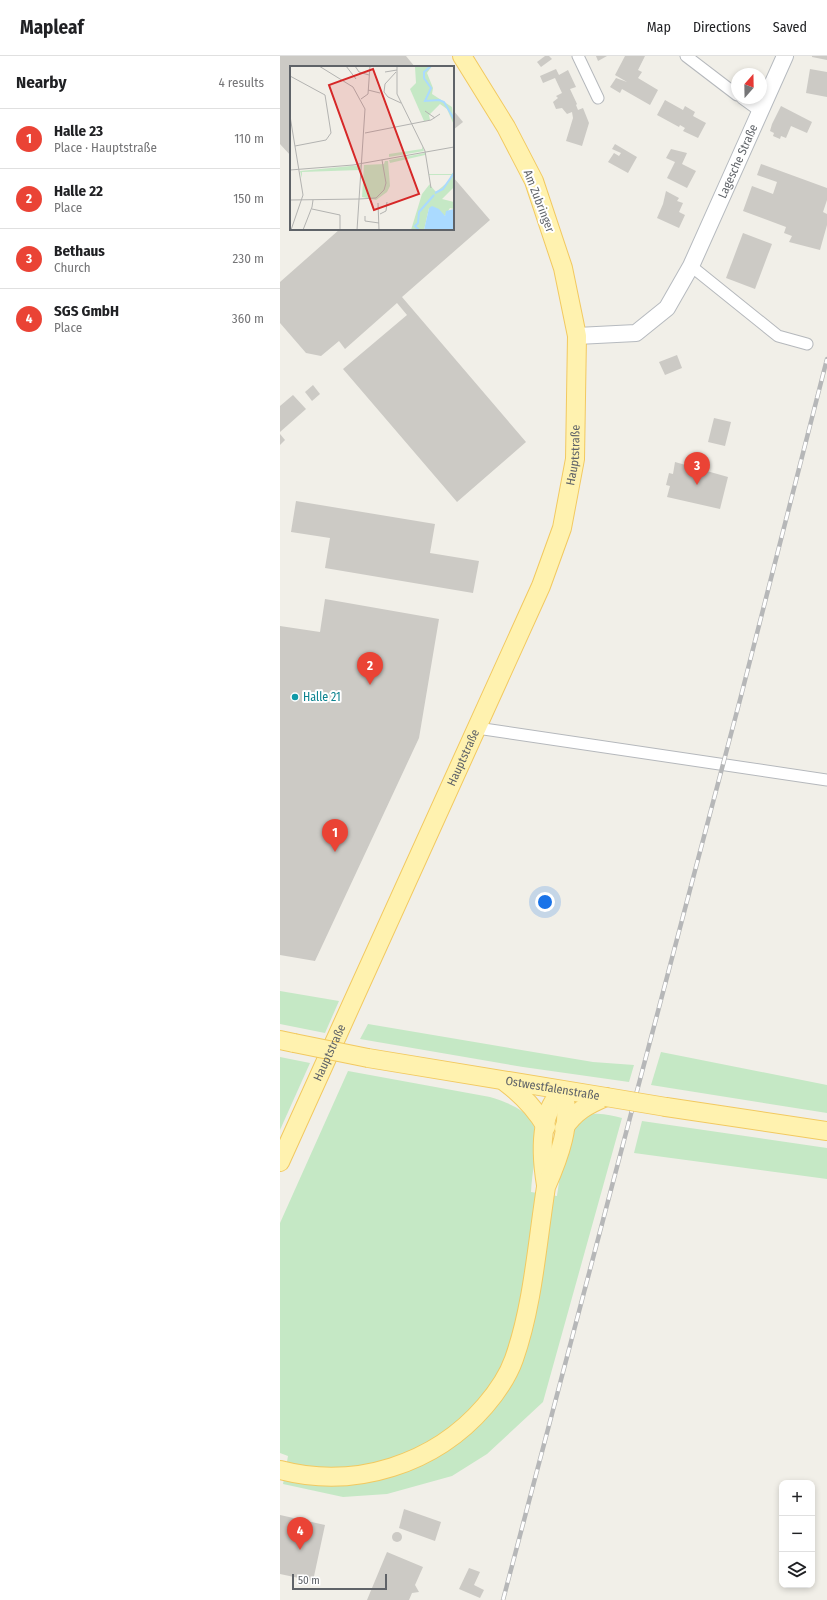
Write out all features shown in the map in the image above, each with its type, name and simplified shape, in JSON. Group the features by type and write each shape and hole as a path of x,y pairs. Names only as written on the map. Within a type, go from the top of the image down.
{"main road":[{"name":"Am Zubringer","path":"462,56 506,127 534,181 563,268 577,336"},
{"name":"Hauptstraße","path":"280,1162 541,586 562,528 575,459 577,336"},
{"name":"Ostwestfalenstraße","path":"287,1042 368,1058 562,1091 827,1131"},
{"path":"504,1081 524,1096 546,1127"},
{"path":"280,1470 341,1476 372,1473 422,1457 445,1442 477,1415 492,1398 506,1377 514,1360 526,1317 546,1187 553,1170 564,1129 566,1100 562,1091 550,1106 546,1127 543,1165 546,1187"},
{"path":"564,1129 580,1109 606,1097"}],"street":[{"path":"578,56 598,98"},
{"path":"686,56 731,90"},
{"name":"Lagesche Straße","path":"577,336 636,333 667,308 691,266 785,56"},
{"path":"750,104 760,111"},
{"path":"691,266 778,336 807,344"},
{"path":"477,728 827,780"}],"green space":[{"path":"280,991 339,1001 325,1033 280,1024"},
{"path":"368,1024 593,1062 634,1065 629,1082 523,1067 360,1039"},
{"path":"661,1052 827,1085 827,1113 651,1085"},
{"path":"280,1057 310,1063 280,1130"},
{"path":"348,1071 490,1097 510,1104 524,1113 532,1122 536,1132 531,1192 557,1196 566,1148 571,1135 584,1117 597,1114 622,1118 543,1402 487,1454 452,1476 387,1494 343,1497 283,1484 288,1456 280,1453 280,1223"},
{"path":"642,1121 827,1148 827,1179 634,1153"}],"building":[{"path":"280,56 406,56 414,66 290,66 290,155 280,144"},
{"path":"545,56 549,56 552,59 541,67 537,62"},
{"path":"596,56 607,56 598,61"},
{"path":"625,56 645,56 638,70 642,72 638,78 658,90 650,105 622,89 620,93 610,87 616,78 627,82 615,75"},
{"path":"827,56 827,60 812,57"},
{"path":"556,69 559,75 568,70 576,87 570,89 577,104 576,105 578,110 583,108 589,123 582,146 566,141 573,118 572,112 567,114 562,108 556,109 553,102 558,98 556,96 562,93 555,78 543,83 540,76"},
{"path":"810,69 827,72 827,97 806,93"},
{"path":"665,100 683,110 685,106 695,112 693,116 706,123 698,138 683,131 685,128 680,125 679,127 657,115"},
{"path":"781,106 812,122 807,133 791,126 786,138 781,136 780,139 773,136 774,133 770,131"},
{"path":"454,111 463,122 454,129"},
{"path":"615,144 637,157 628,173 608,162 614,153 619,156 621,153 612,149"},
{"path":"671,149 687,153 682,164 696,171 687,188 667,178 675,162 666,158"},
{"path":"761,164 827,188 827,200 823,212 827,214 827,225 820,250 789,242 792,236 784,233 786,227 743,211 752,186 773,194 777,182 757,175"},
{"path":"454,178 490,220 402,297 526,442 457,502 343,369 407,315 397,303 345,349 339,341 321,356 306,353 280,323 280,282 339,230 454,230"},
{"path":"666,191 679,198 677,201 683,203 679,212 685,215 679,228 657,218 663,204"},
{"path":"743,233 772,244 755,289 726,278"},
{"path":"677,355 682,368 665,375 659,362"},
{"path":"313,385 320,394 312,401 305,392"},
{"path":"293,395 306,409 280,432 280,406"},
{"path":"714,418 731,422 725,446 708,442"},
{"path":"280,434 285,440 280,445"},
{"path":"675,462 728,477 720,509 667,497 670,486 666,485 669,473 673,474"},
{"path":"296,501 435,524 430,553 479,561 473,593 325,568 330,538 291,532"},
{"path":"325,599 439,619 419,738 315,961 280,955 280,626 320,632"},
{"path":"404,1509 441,1522 435,1541 399,1528"},
{"path":"280,1515 325,1525 313,1581 280,1574"},
{"path":"397,1532 402,1537 397,1542 392,1537"},
{"path":"387,1552 423,1567 415,1585 419,1592 412,1593 409,1600 367,1600"},
{"path":"469,1568 480,1572 474,1585 484,1590 480,1598 459,1589"}],"railway":[{"path":"503,1600 741,696 827,359"}],"place":[{"name":"Bethaus","path":"697,485"},
{"name":"Halle 22","path":"370,685"},
{"name":"Halle 21","path":"295,697"},
{"name":"Halle 23","path":"335,852"},
{"name":"SGS GmbH","path":"300,1550"}]}
